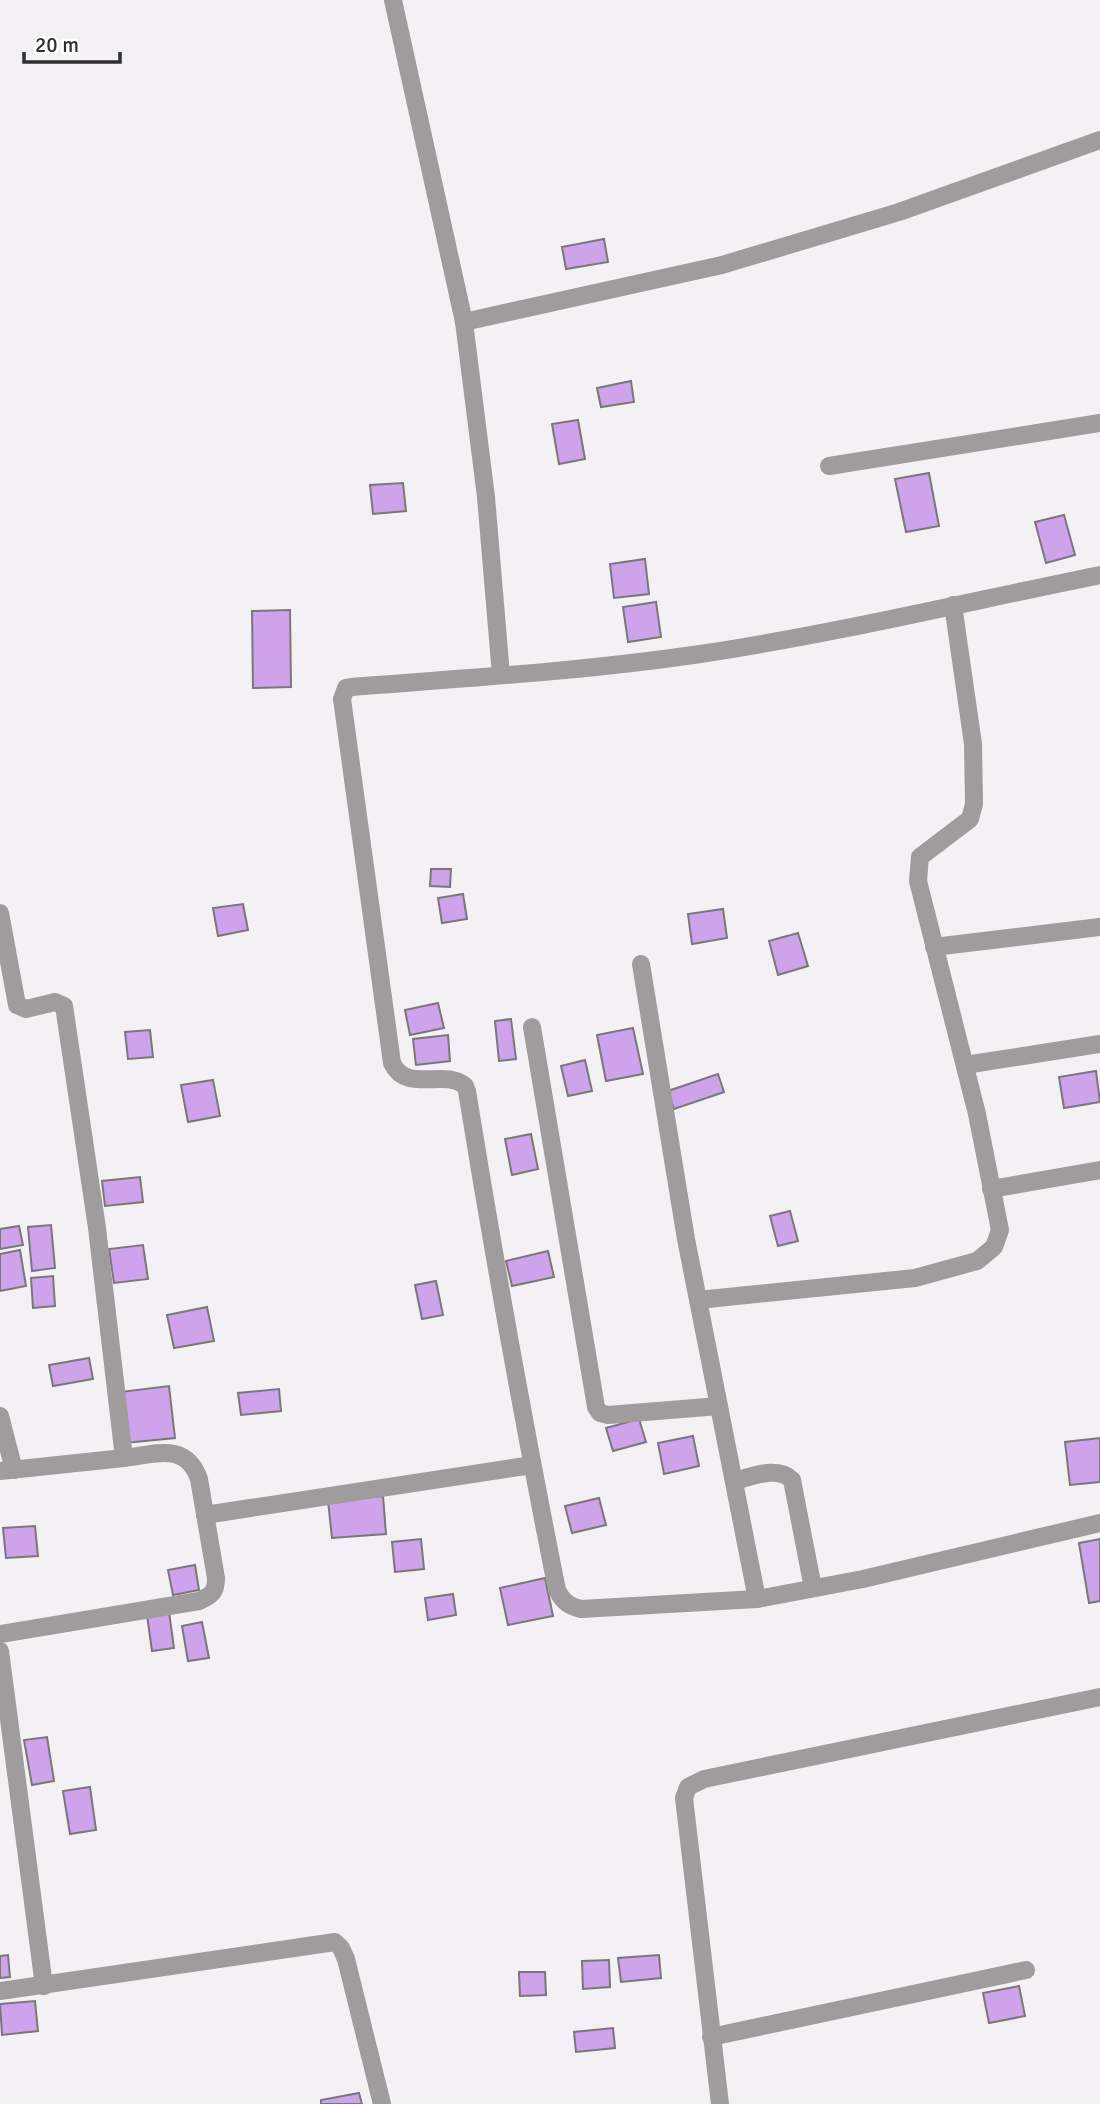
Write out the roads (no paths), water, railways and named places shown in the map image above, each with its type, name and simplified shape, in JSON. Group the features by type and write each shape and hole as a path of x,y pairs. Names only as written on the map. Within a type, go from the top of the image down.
{"street":[{"path":"393,0 464,322 486,496 500,675"},
{"path":"464,322 722,265 899,212 1100,140"},
{"path":"830,466 1100,423"},
{"path":"1100,575 703,653 607,666 352,687 346,688 342,699 392,1063 402,1076 412,1079 456,1080 465,1086 467,1091 487,1220 532,1465 561,1599 570,1606 581,1609 757,1599 863,1579 1100,1523"},
{"path":"698,1300 915,1278 977,1261 994,1247 1000,1230 978,1114 918,881 920,857 970,819 974,804 973,744 953,605"},
{"path":"0,914 17,1005 26,1009 55,1002 64,1006 97,1228 124,1458"},
{"path":"934,947 1100,927"},
{"path":"641,964 698,1300 757,1599"},
{"path":"532,1027 596,1407 600,1413 608,1415 719,1406"},
{"path":"965,1065 1100,1044"},
{"path":"991,1189 1100,1170"},
{"path":"0,1416 7,1471 170,1453 183,1455 194,1465 216,1578 216,1588 211,1595 199,1601 0,1634"},
{"path":"205,1515 532,1465"},
{"path":"734,1480 774,1473 787,1475 792,1480 813,1588"},
{"path":"0,1651 44,1986"},
{"path":"720,2104 684,1798 688,1787 704,1779 1100,1696"},
{"path":"0,1991 335,1942 346,1959 382,2104"},
{"path":"711,2037 1026,1970"}]}
